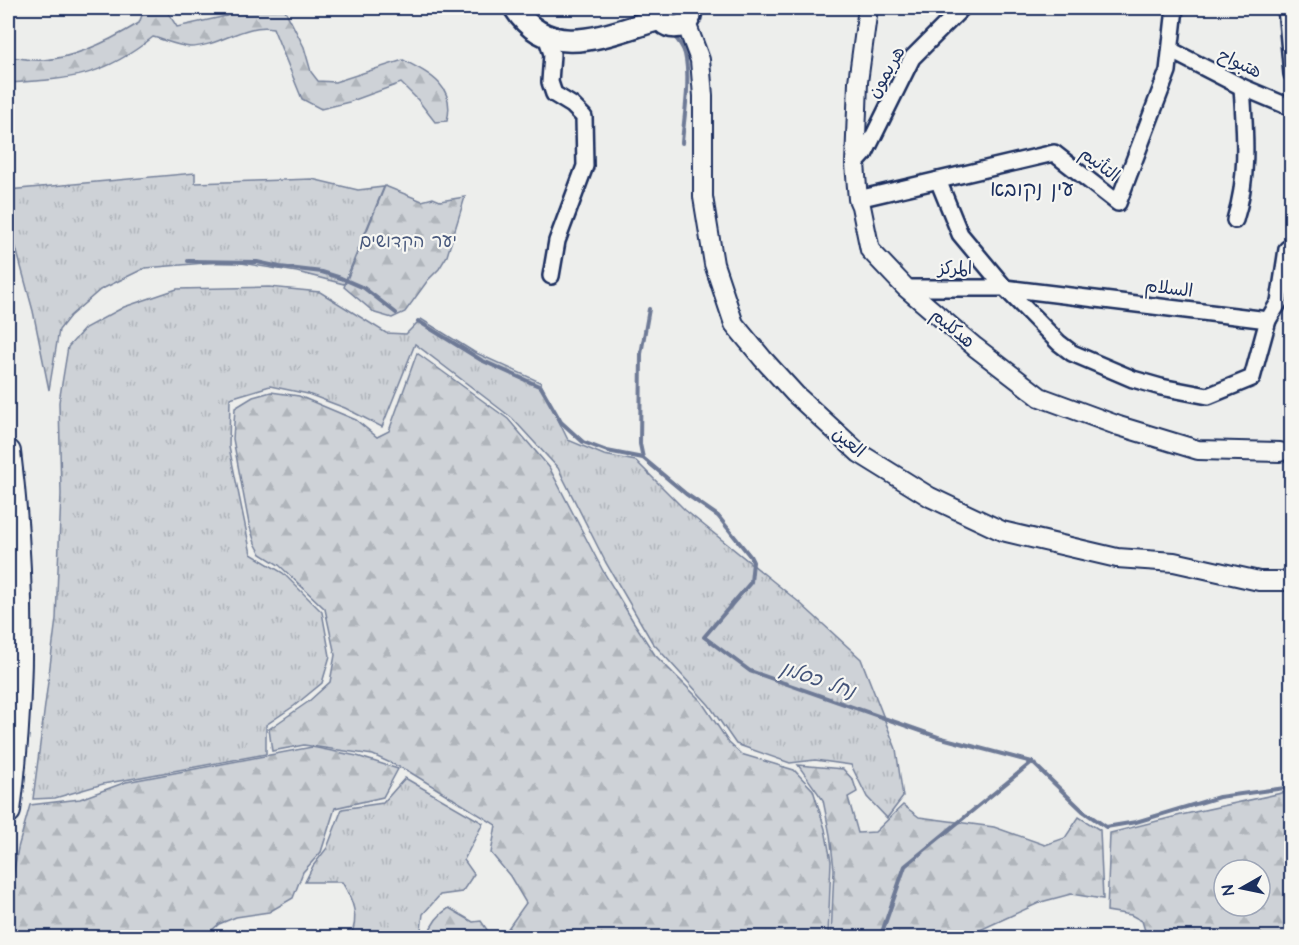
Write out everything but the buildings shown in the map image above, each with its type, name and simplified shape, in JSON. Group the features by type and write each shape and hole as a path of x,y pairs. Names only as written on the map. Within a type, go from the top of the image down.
{"highway":[{"path":"8,452 16,534 19,650 18,695 8,811"}],"main road":[{"path":"515,8 528,23 546,36 568,42 584,40 658,14 672,27 681,26 688,15"}],"street":[{"name":"هدكليم","path":"868,8 858,82 855,164 858,199 870,250 906,288 975,347 1040,397 1119,426 1198,450 1280,452"},
{"name":"هريمون","path":"855,164 873,137 912,58 962,8"},
{"name":"التأنيم","path":"858,199 1054,153 1118,203 1168,71 1175,8"},
{"path":"1286,8 1292,74"},
{"name":"العين","path":"688,15 700,60 703,96 704,197 714,264 734,324 795,394 859,453 930,497 1002,531 1117,558 1174,562 1259,581 1292,581"},
{"path":"546,36 552,54 550,82 554,94 572,105 584,117 585,166 557,241 551,276"},
{"name":"هتبواح","path":"1172,51 1242,87 1292,108"},
{"path":"1235,220 1243,196 1245,144 1242,87"},
{"path":"938,180 960,234 1005,288 1072,354 1119,374 1161,387 1208,396 1252,378 1268,320 1279,302 1287,249"},
{"name":"المركز","path":"906,288 1005,288"},
{"name":"السلام","path":"1005,288 1268,320"}],"green space":[{"path":"142,8 165,8 177,27 226,16 239,8 284,8 304,47 311,72 318,81 335,82 403,60 439,83 448,99 447,121 435,122 401,83 349,102 321,109 302,99 273,28 262,27 201,46 190,47 153,37 135,51 101,69 50,80 8,83 8,45 10,57 39,60 68,56 105,42 139,23 144,10"},
{"path":"195,173 195,183 312,179 358,190 384,187 344,284 297,272 229,261 145,268 100,290 70,316 59,330 49,390 33,311 8,224 8,190"},
{"name":"יער הקדושים","path":"385,186 422,201 433,198 440,201 465,197 447,256 405,312 392,318 375,313 344,287"},
{"path":"269,287 320,292 386,333 406,334 421,319 474,352 540,382 568,440 604,455 636,461 685,510 800,603 861,659 896,749 903,797 887,818 867,797 851,765 815,760 790,763 736,744 709,705 652,642 606,563 558,468 512,418 415,344 382,427 345,408 308,394 270,386 230,398 229,447 251,554 283,573 322,612 330,656 322,683 266,725 266,754 103,784 55,798 33,799 56,619 61,494 59,402 68,347 85,328 124,307 177,289"},
{"path":"417,353 508,419 549,467 603,571 655,655 701,701 729,743 741,754 794,770 813,790 825,829 831,861 828,937 502,937 526,903 510,876 491,853 496,825 408,771 373,755 304,745 272,751 269,729 308,702 330,682 335,655 325,609 279,565 261,554 255,543 249,524 233,439 235,408 253,397 271,392 299,396 356,420 377,437 389,431"},
{"path":"312,747 357,756 398,769 383,797 335,808 321,852 303,872 293,898 269,912 236,917 219,924 204,937 8,937 8,902 18,848 30,805 80,799 126,782"},
{"path":"798,765 843,769 853,780 857,792 848,797 858,833 875,832 903,805 919,817 994,827 1045,845 1065,838 1079,817 1100,830 1103,899 1071,894 1041,902 965,937 831,937 834,869 830,835 823,800"},
{"path":"405,778 483,823 464,860 474,874 462,892 440,895 423,914 420,937 350,937 355,923 354,909 342,882 305,882 313,866 327,848 342,809 383,803"},
{"path":"1291,791 1291,937 1147,937 1142,921 1131,915 1107,911 1110,833"},
{"path":"449,908 473,922 481,921 492,937 427,937 435,921"}],"waterway":[{"path":"672,34 683,48 687,64 682,143"},
{"path":"188,261 257,262 322,272 364,288 396,313"},
{"name":"נחל כסלון","path":"649,309 641,354 640,444 643,458 686,494 718,516 753,562 751,582 704,637 750,671 938,737 1032,762 1083,811 1106,827 1136,822 1219,797 1292,787"},
{"path":"418,321 481,360 541,387 561,422 583,442 607,451 643,458"},
{"path":"880,938 905,866 1032,762"}],"district":[{"name":"עין נקובא","path":"1032,189"}]}
